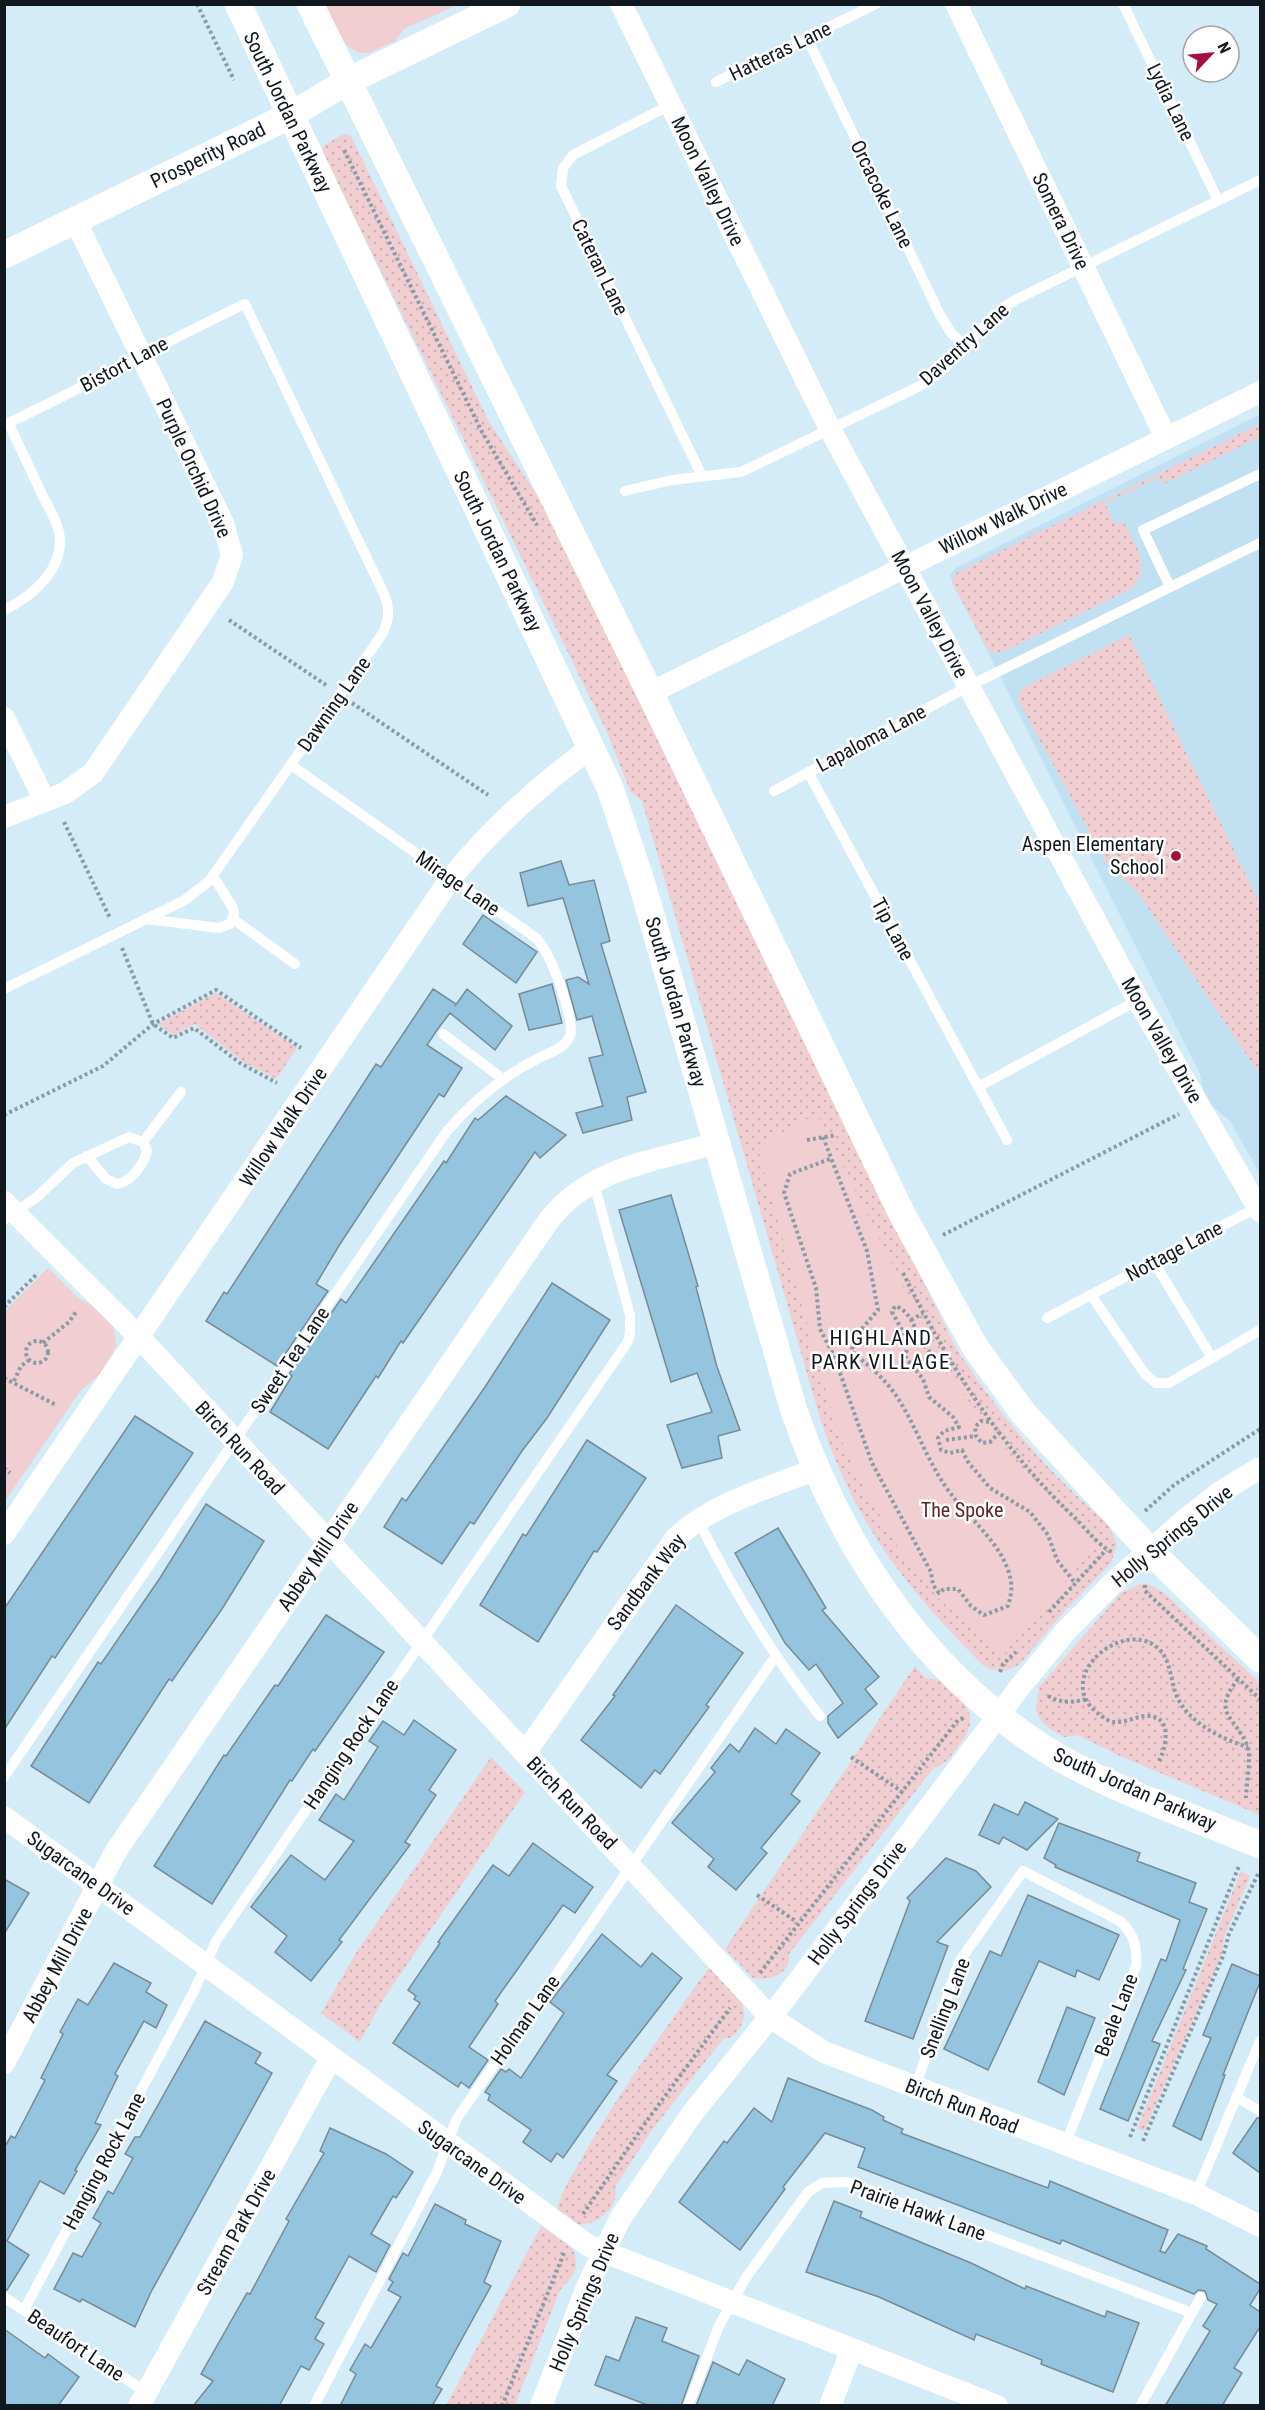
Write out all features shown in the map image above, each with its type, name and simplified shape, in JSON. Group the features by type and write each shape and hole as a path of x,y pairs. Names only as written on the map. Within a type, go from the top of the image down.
{"street":[{"name":"South Jordan Parkway","path":"238,4 592,747 633,853 794,1411 816,1469 846,1531 886,1596 938,1660 999,1716 1038,1745 1087,1772 1260,1845"},
{"path":"310,4 650,693 902,1214 975,1347 1024,1414 1151,1552 1260,1659"},
{"name":"Prosperity Road","path":"4,255 290,116 348,81 507,4"},
{"name":"Moon Valley Drive","path":"621,4 830,429 1138,1000 1259,1209"},
{"name":"Somera Drive","path":"956,4 1166,438"},
{"name":"Purple Orchid Drive","path":"4,817 65,793 93,773 223,582 232,555 223,523 75,220"},
{"name":"Willow Walk Drive","path":"650,693 1260,392"},
{"path":"4,718 45,801"},
{"name":"Willow Walk Drive","path":"4,1534 452,878 480,843 525,798 592,747"},
{"name":"Abbey Mill Drive","path":"4,2063 116,1851 549,1220 572,1194 592,1180 717,1143"},
{"name":"Birch Run Road","path":"8,1212 140,1338 421,1642 633,1865 770,2017 824,2052 1196,2194 1260,2226"},
{"name":"Holly Springs Drive","path":"540,2406 590,2282 621,2219 691,2115 770,2017 1065,1632 1118,1578 1219,1493 1260,1468"},
{"name":"Sandbank Way","path":"525,1753 675,1539 697,1520 816,1469"},
{"name":"Sugarcane Drive","path":"4,1816 572,2236 604,2252 984,2403"},
{"name":"Stream Park Drive","path":"143,2399 332,2058"},
{"path":"830,2406 852,2349"}],"lane":[{"name":"Hatteras Lane","path":"716,82 876,4"},
{"name":"Lydia Lane","path":"1123,4 1218,200"},
{"name":"Orcacoke Lane","path":"807,38 940,315 952,334 965,345"},
{"name":"Cateran Lane","path":"670,105 573,155 563,168 561,186 702,476"},
{"name":"Daventry Lane","path":"625,492 672,480 741,472 930,380 1006,305 1260,180"},
{"name":"Bistort Lane","path":"7,424 245,304"},
{"name":"Dawning Lane","path":"4,989 185,900 213,876 385,631 388,620 388,602 245,304"},
{"path":"4,609 24,599 39,586 54,565 60,544 54,521 7,424"},
{"path":"1170,587 1143,530 1260,474"},
{"name":"Lapaloma Lane","path":"774,791 969,686 1260,543"},
{"name":"Mirage Lane","path":"291,765 527,931 544,946 554,968 571,1028 569,1039"},
{"name":"Tip Lane","path":"808,772 1007,1140"},
{"path":"146,919 225,927 233,919 233,908 213,876"},
{"path":"233,919 295,964"},
{"path":"978,1087 1138,1000"},
{"path":"443,1035 503,1079"},
{"name":"Sweet Tea Lane","path":"4,1777 447,1131 470,1106 503,1079 558,1049 569,1039"},
{"path":"87,1156 111,1183 123,1183 145,1156 143,1142 181,1092"},
{"path":"8,1212 37,1197 73,1163 129,1137 143,1142"},
{"name":"Hanging Rock Lane","path":"24,2310 194,1991 216,1941 622,1350 630,1334 630,1314 592,1180"},
{"name":"Nottage Lane","path":"1047,1318 1259,1209"},
{"path":"1154,1262 1212,1358"},
{"path":"1091,1295 1145,1374 1156,1383 1169,1383 1260,1330"},
{"path":"697,1520 737,1597 775,1657 820,1716"},
{"name":"Holman Lane","path":"314,2406 437,2172 456,2120 775,1657"},
{"name":"Snelling Lane","path":"915,2088 959,1962 1023,1871"},
{"name":"Beale Lane","path":"1023,1871 1120,1921 1131,1934 1137,1954 1136,1966 1065,2145"},
{"path":"1196,2194 1260,2041"},
{"path":"1236,2097 1260,2111"},
{"name":"Prairie Hawk Lane","path":"688,2406 719,2326 745,2279 808,2192 822,2183 838,2181 1192,2313"},
{"name":"Beaufort Lane","path":"4,2297 143,2399"},
{"path":"1140,2406 1201,2297"}],"path":[{"path":"197,4 234,80"},
{"path":"230,620 488,795"},
{"path":"4,1115 103,1066 153,1024 216,990 301,1048"},
{"path":"153,1024 173,1038 194,1028 240,1063 277,1083"},
{"path":"933,1241 1185,1111"},
{"path":"807,1140 836,1135"},
{"path":"823,1137 867,1251 878,1310 853,1339 852,1352 894,1393 919,1435 926,1456 950,1493 991,1542 1008,1569 1013,1589 1008,1606 984,1615 971,1606 958,1589 944,1589 939,1593 933,1585 931,1572 872,1463 836,1363 820,1329 816,1287 784,1193 790,1174 830,1159"},
{"path":"4,1307 38,1273"},
{"path":"952,1364 932,1356 923,1346 911,1320 902,1308 895,1306 892,1312 907,1339 906,1358 923,1379 929,1397 953,1417 959,1427 944,1431 938,1438 941,1450 950,1453 962,1450 968,1462 990,1488 1030,1512 1048,1535 1058,1560 1075,1583"},
{"path":"43,1343 69,1322 76,1312"},
{"path":"911,1320 923,1313"},
{"path":"38,1341 43,1343 46,1347 46,1357 38,1363 29,1360 26,1355 28,1345 38,1341"},
{"path":"836,1363 860,1359"},
{"path":"14,1380 21,1366 29,1360"},
{"path":"4,1378 14,1380 56,1405"},
{"path":"990,1422 981,1421 975,1427 976,1436 982,1443 990,1442 999,1433"},
{"path":"1140,1516 1174,1485 1260,1429"},
{"path":"946,1440 976,1436"},
{"path":"4,1468 10,1473"},
{"path":"1145,1585 1145,1591 1260,1699"},
{"path":"1159,1761 1167,1738 1165,1728 1157,1718 1146,1716 1112,1722 1099,1715 1087,1699 1083,1681 1089,1666 1109,1646 1119,1642 1143,1641 1154,1645 1164,1654 1178,1699 1193,1718 1214,1733 1248,1747"},
{"path":"1238,1679 1225,1701 1227,1717 1248,1747 1246,1798"},
{"path":"1048,1695 1058,1701 1075,1702 1087,1699"},
{"path":"851,1757 901,1791"},
{"path":"1130,2137 1239,1866"},
{"path":"1143,2141 1223,1956 1229,1934 1258,1874"},
{"path":"757,1895 797,1922"}],"shaded area":[{"name":"Aspen Elementary School","path":"1260,414 1260,1174 1230,1121 1211,1105 1203,1089 1200,1074 949,575 956,568"}],"green space":[{"path":"325,5 457,5 404,29 395,41 368,53 359,53 346,45"},
{"path":"344,134 351,136 489,422 544,506 956,1348 1025,1442 1085,1504 1108,1524 1117,1544 1111,1563 1063,1613 1019,1665 1005,1671 990,1669 983,1665 906,1581 866,1522 834,1456 820,1418 642,801 631,793 607,732 323,153 323,146"},
{"path":"1260,424 1260,437 1164,484 1159,477 1105,503 1115,525 1123,521 1140,555 1141,572 1131,589 1002,652 993,653 987,648 952,583 954,574"},
{"path":"1129,635 1260,904 1260,1075 1138,893 1106,862 1018,700 1021,690 1028,685"},
{"path":"216,993 297,1048 276,1079 242,1061 195,1024 174,1035 158,1024"},
{"name":"The Spoke","path":"817,1114 911,1302 963,1394 1035,1487 1095,1542 1093,1550 1015,1639 1003,1656 938,1598 899,1549 858,1477 837,1430 757,1146"},
{"path":"48,1268 78,1298 92,1305 114,1327 116,1347 100,1374 81,1390 5,1501 5,1311"},
{"path":"1140,1584 1148,1584 1163,1592 1260,1683 1260,1815 1120,1756 1078,1735 1064,1737 1050,1729 1039,1718 1036,1710 1039,1687 1121,1593"},
{"path":"915,1666 926,1678 940,1680 964,1701 970,1716 970,1725 965,1737 948,1760 932,1770 789,1954 789,1961 783,1972 772,1977 753,1978 725,1949"},
{"path":"491,1757 525,1792 382,2001 360,2042 321,2013 356,1953"},
{"path":"1241,1871 1250,1876 1225,1935 1221,1957 1144,2131 1137,2129"},
{"path":"713,1968 732,1988 742,2004 744,2012 739,2029 732,2036 723,2039 652,2130 615,2187 616,2194 611,2208 600,2218 586,2224 576,2223 557,2213 563,2191 596,2133 708,1969"},
{"path":"541,2226 573,2249 576,2268 560,2290 515,2405 446,2406"}],"building":[{"path":"561,861 569,885 594,880 610,941 601,944 646,1092 627,1097 632,1120 583,1133 576,1113 603,1106 589,1058 603,1055 592,1016 577,1020 566,980 578,977 589,984 563,898 528,906 520,873"},
{"path":"483,915 537,952 516,983 463,944"},
{"path":"552,984 562,1023 529,1030 519,994"},
{"path":"433,989 456,1004 455,1006 467,989 512,1026 495,1050 450,1013 437,1030 427,1045 462,1068 444,1097 439,1094 340,1244 316,1284 328,1291 277,1366 206,1321 224,1292 227,1294 376,1064 381,1067"},
{"path":"506,1096 566,1135 540,1158 535,1152 403,1343 401,1341 378,1378 376,1376 328,1449 270,1412 292,1376 289,1374 341,1299 346,1303 444,1161 446,1163 475,1118 478,1120"},
{"path":"671,1195 698,1286 696,1287 717,1367 740,1430 718,1436 722,1458 682,1468 667,1425 712,1412 697,1373 671,1382 619,1210"},
{"path":"552,1283 610,1320 547,1418 522,1451 474,1524 470,1522 442,1564 384,1527 402,1498 406,1501 485,1387"},
{"path":"135,1416 193,1453 55,1658 52,1656 4,1730 4,1609"},
{"path":"587,1440 646,1478 597,1552 594,1551 538,1642 480,1605 523,1534 526,1536"},
{"path":"206,1504 264,1541 222,1609 172,1681 169,1679 89,1803 31,1766 98,1662 101,1664 160,1578"},
{"path":"778,1528 826,1608 822,1610 879,1677 865,1689 877,1704 838,1738 828,1723 828,1716 843,1703 816,1664 809,1670 785,1643 735,1553"},
{"path":"676,1605 743,1653 706,1705 709,1707 660,1774 655,1770 641,1788 581,1740 615,1696 613,1695"},
{"path":"326,1615 384,1652 315,1751 313,1749 292,1781 290,1780 212,1904 154,1866 224,1755 226,1756 275,1685 278,1686"},
{"path":"414,1720 456,1750 429,1790 436,1795 405,1842 410,1845 339,1940 342,1942 311,1981 275,1952 287,1936 251,1907 291,1855 325,1880 354,1841 319,1820 336,1794 344,1800 378,1747 369,1741 383,1721 404,1735"},
{"path":"755,1728 776,1744 786,1729 820,1753 791,1794 800,1801 761,1848 767,1853 736,1890 708,1867 714,1859 672,1823 715,1772 711,1768 730,1744 739,1752"},
{"path":"1025,1802 1058,1819 1027,1850 1003,1837 999,1844 979,1835 994,1804 1018,1815"},
{"path":"1059,1823 1140,1853 1137,1861 1196,1883 1189,1902 1207,1909 1183,1969 1186,1970 1152,2041 1160,2044 1128,2121 1100,2109 1161,1959 1166,1961 1180,1920 1055,1867 1056,1865 1044,1858"},
{"path":"533,1843 593,1887 575,1913 563,1905 495,2001 498,2004 469,2047 488,2060 469,2088 461,2082 458,2087 393,2043 420,2003 414,1999 416,1996 408,1990 440,1943 438,1942 493,1865 509,1876"},
{"path":"946,1858 976,1871 991,1887 937,1942 948,1946 913,2039 865,2021 910,1901 907,1898"},
{"path":"4,1879 29,1893 4,1934"},
{"path":"1028,1895 1119,1935 1099,1980 1077,1970 1075,1977 1039,1961 988,2070 944,2049 990,1951 1001,1956"},
{"path":"602,1934 641,1967 652,1953 682,1978 607,2075 617,2081 563,2158 557,2153 551,2162 523,2142 531,2130 488,2100 490,2095 485,2092 501,2069 506,2072 509,2069 521,2078 564,2013 550,2002"},
{"path":"114,1963 151,1983 146,1992 167,2005 156,2028 144,2021 115,2074 118,2076 95,2123 101,2125 64,2194 40,2181 7,2241 29,2255 7,2290 4,2290 4,2148 11,2136 15,2138 45,2080 41,2078 63,2034 60,2032 78,1999 88,2005"},
{"path":"1232,1964 1260,1976 1260,1982 1223,2075 1225,2075 1201,2140 1173,2126 1211,2038 1203,2035"},
{"path":"1067,2007 1095,2018 1064,2095 1038,2082"},
{"path":"205,2021 261,2053 255,2063 272,2073 151,2292 135,2327 82,2299 80,2302 54,2289 73,2253 82,2257 101,2223 93,2218 108,2191 113,2194 133,2158 125,2154 135,2137 140,2137"},
{"path":"788,2078 872,2110 884,2117 883,2120 903,2129 901,2133 1048,2188 1050,2181 1168,2230 1160,2251 1165,2253 1178,2234 1207,2246 1206,2249 1260,2284 1260,2289 1250,2305 1260,2312 1260,2327 1234,2368 1242,2373 1222,2406 1165,2406 1210,2331 1203,2326 1217,2304 1208,2300 1205,2291 1198,2290 1194,2294 1062,2240 1060,2244 858,2167 865,2148 825,2133 783,2187 785,2189 740,2250 679,2202 724,2141 727,2143 754,2108 772,2122"},
{"path":"1257,2118 1260,2118 1260,2173 1233,2153"},
{"path":"330,2128 386,2154 413,2172 396,2198 393,2196 371,2234 390,2245 376,2272 349,2256 315,2318 324,2323 315,2339 324,2344 309,2370 301,2366 279,2406 193,2406 213,2381 201,2374 247,2293 250,2294 289,2221 286,2219 324,2153 320,2151"},
{"path":"834,2201 862,2212 860,2217 971,2263 1025,2289 1026,2286 1105,2317 1107,2311 1139,2323 1113,2392 1041,2364 1042,2360 976,2334 974,2340 879,2297 806,2272"},
{"path":"435,2204 466,2220 465,2224 501,2241 484,2282 491,2286 436,2386 442,2389 432,2406 340,2406 356,2374 350,2370 365,2344 371,2348 401,2297 388,2290 393,2282 389,2279 403,2253 408,2256"},
{"path":"636,2317 667,2328 662,2341 699,2356 681,2406 650,2406 595,2385 606,2356 619,2361"},
{"path":"4,2329 45,2358 48,2354 79,2377 58,2406 4,2406"},
{"path":"747,2360 785,2379 772,2406 696,2406 713,2362 739,2375"}],"place":[{"name":"Aspen Elementary School","path":"1176,856"}],"district":[{"name":"HIGHLAND PARK VILLAGE","path":"881,1350"}]}
